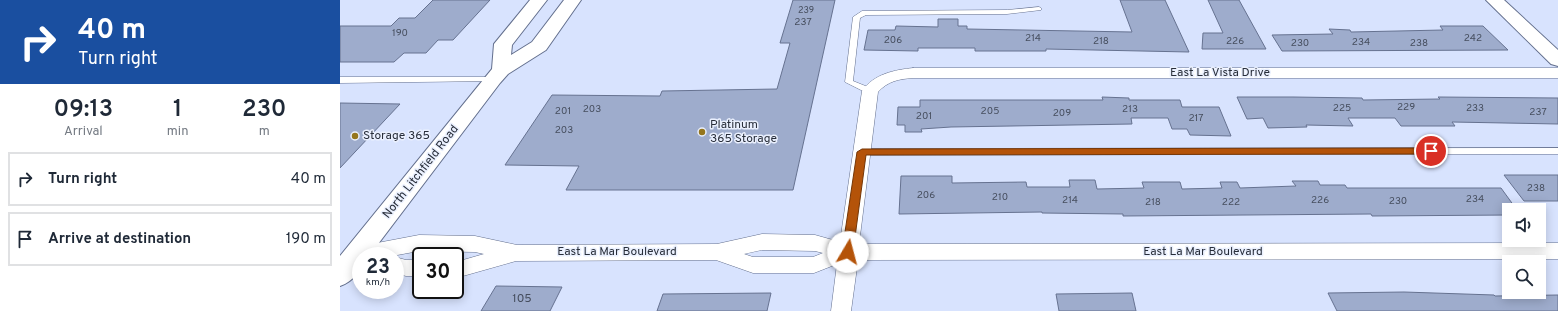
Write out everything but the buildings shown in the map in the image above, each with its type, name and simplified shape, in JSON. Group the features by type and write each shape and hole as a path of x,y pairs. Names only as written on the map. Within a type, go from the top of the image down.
{"main road":[{"path":"498,74 503,44 538,0"},
{"name":"North Litchfield Road","path":"365,247 498,74 539,46 573,0"},
{"path":"1494,0 1558,60"},
{"name":"North Litchfield Road","path":"340,275 352,262"}],"street":[{"name":"East La Vista Drive","path":"870,91 883,78 913,73 1558,73"},
{"path":"841,311 870,91"},
{"name":"East La Mar Boulevard","path":"404,247 419,244 475,244 517,253 717,252 753,265 814,265 848,252 1558,251"},
{"name":"East La Mar Boulevard","path":"464,268 517,253"}],"lane":[{"path":"870,91 849,82 857,17 865,13 1007,12 1039,9"},
{"path":"340,80 498,74"},
{"path":"862,152 1558,151"}],"place":[{"name":"Platinum 365 Storage","path":"702,132"},
{"name":"Storage 365","path":"355,136"}],"route":[{"path":"848,252 862,152 1431,151"}]}
